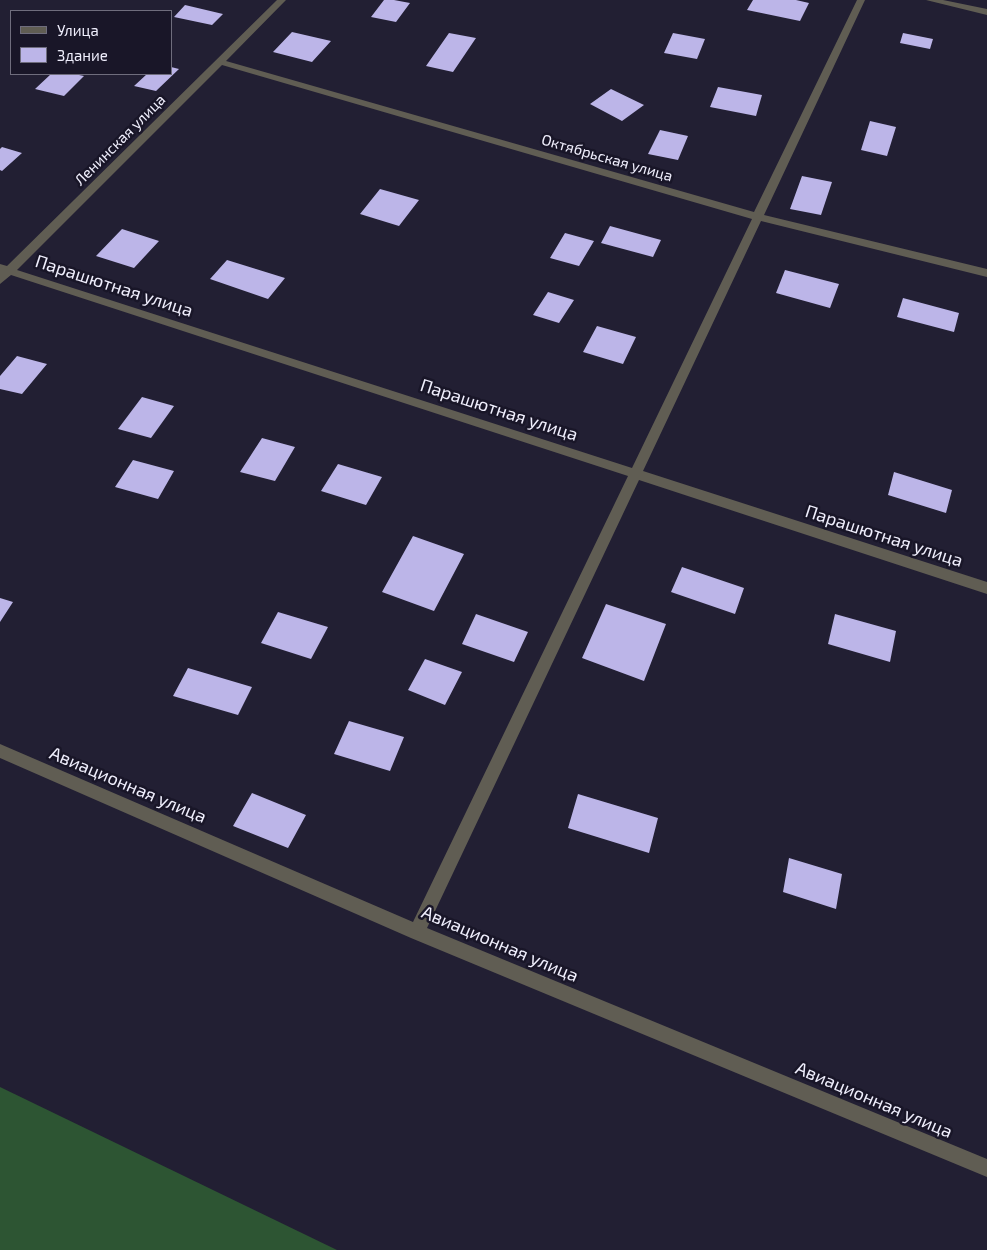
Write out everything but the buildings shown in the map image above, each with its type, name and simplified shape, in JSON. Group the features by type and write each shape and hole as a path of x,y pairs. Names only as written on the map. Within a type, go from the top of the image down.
{"street":[{"name":"Ленинская улица","path":"0,280 5,269 221,62 282,0"},
{"path":"417,932 861,0"},
{"path":"930,0 987,12"},
{"name":"Октябрьская улица","path":"221,62 758,217 987,273"},
{"name":"Парашютная улица","path":"5,269 636,472 987,588"},
{"name":"Авиационная улица","path":"0,751 417,932 987,1168"}],"green space":[{"path":"0,1087 337,1250 0,1250"}]}
